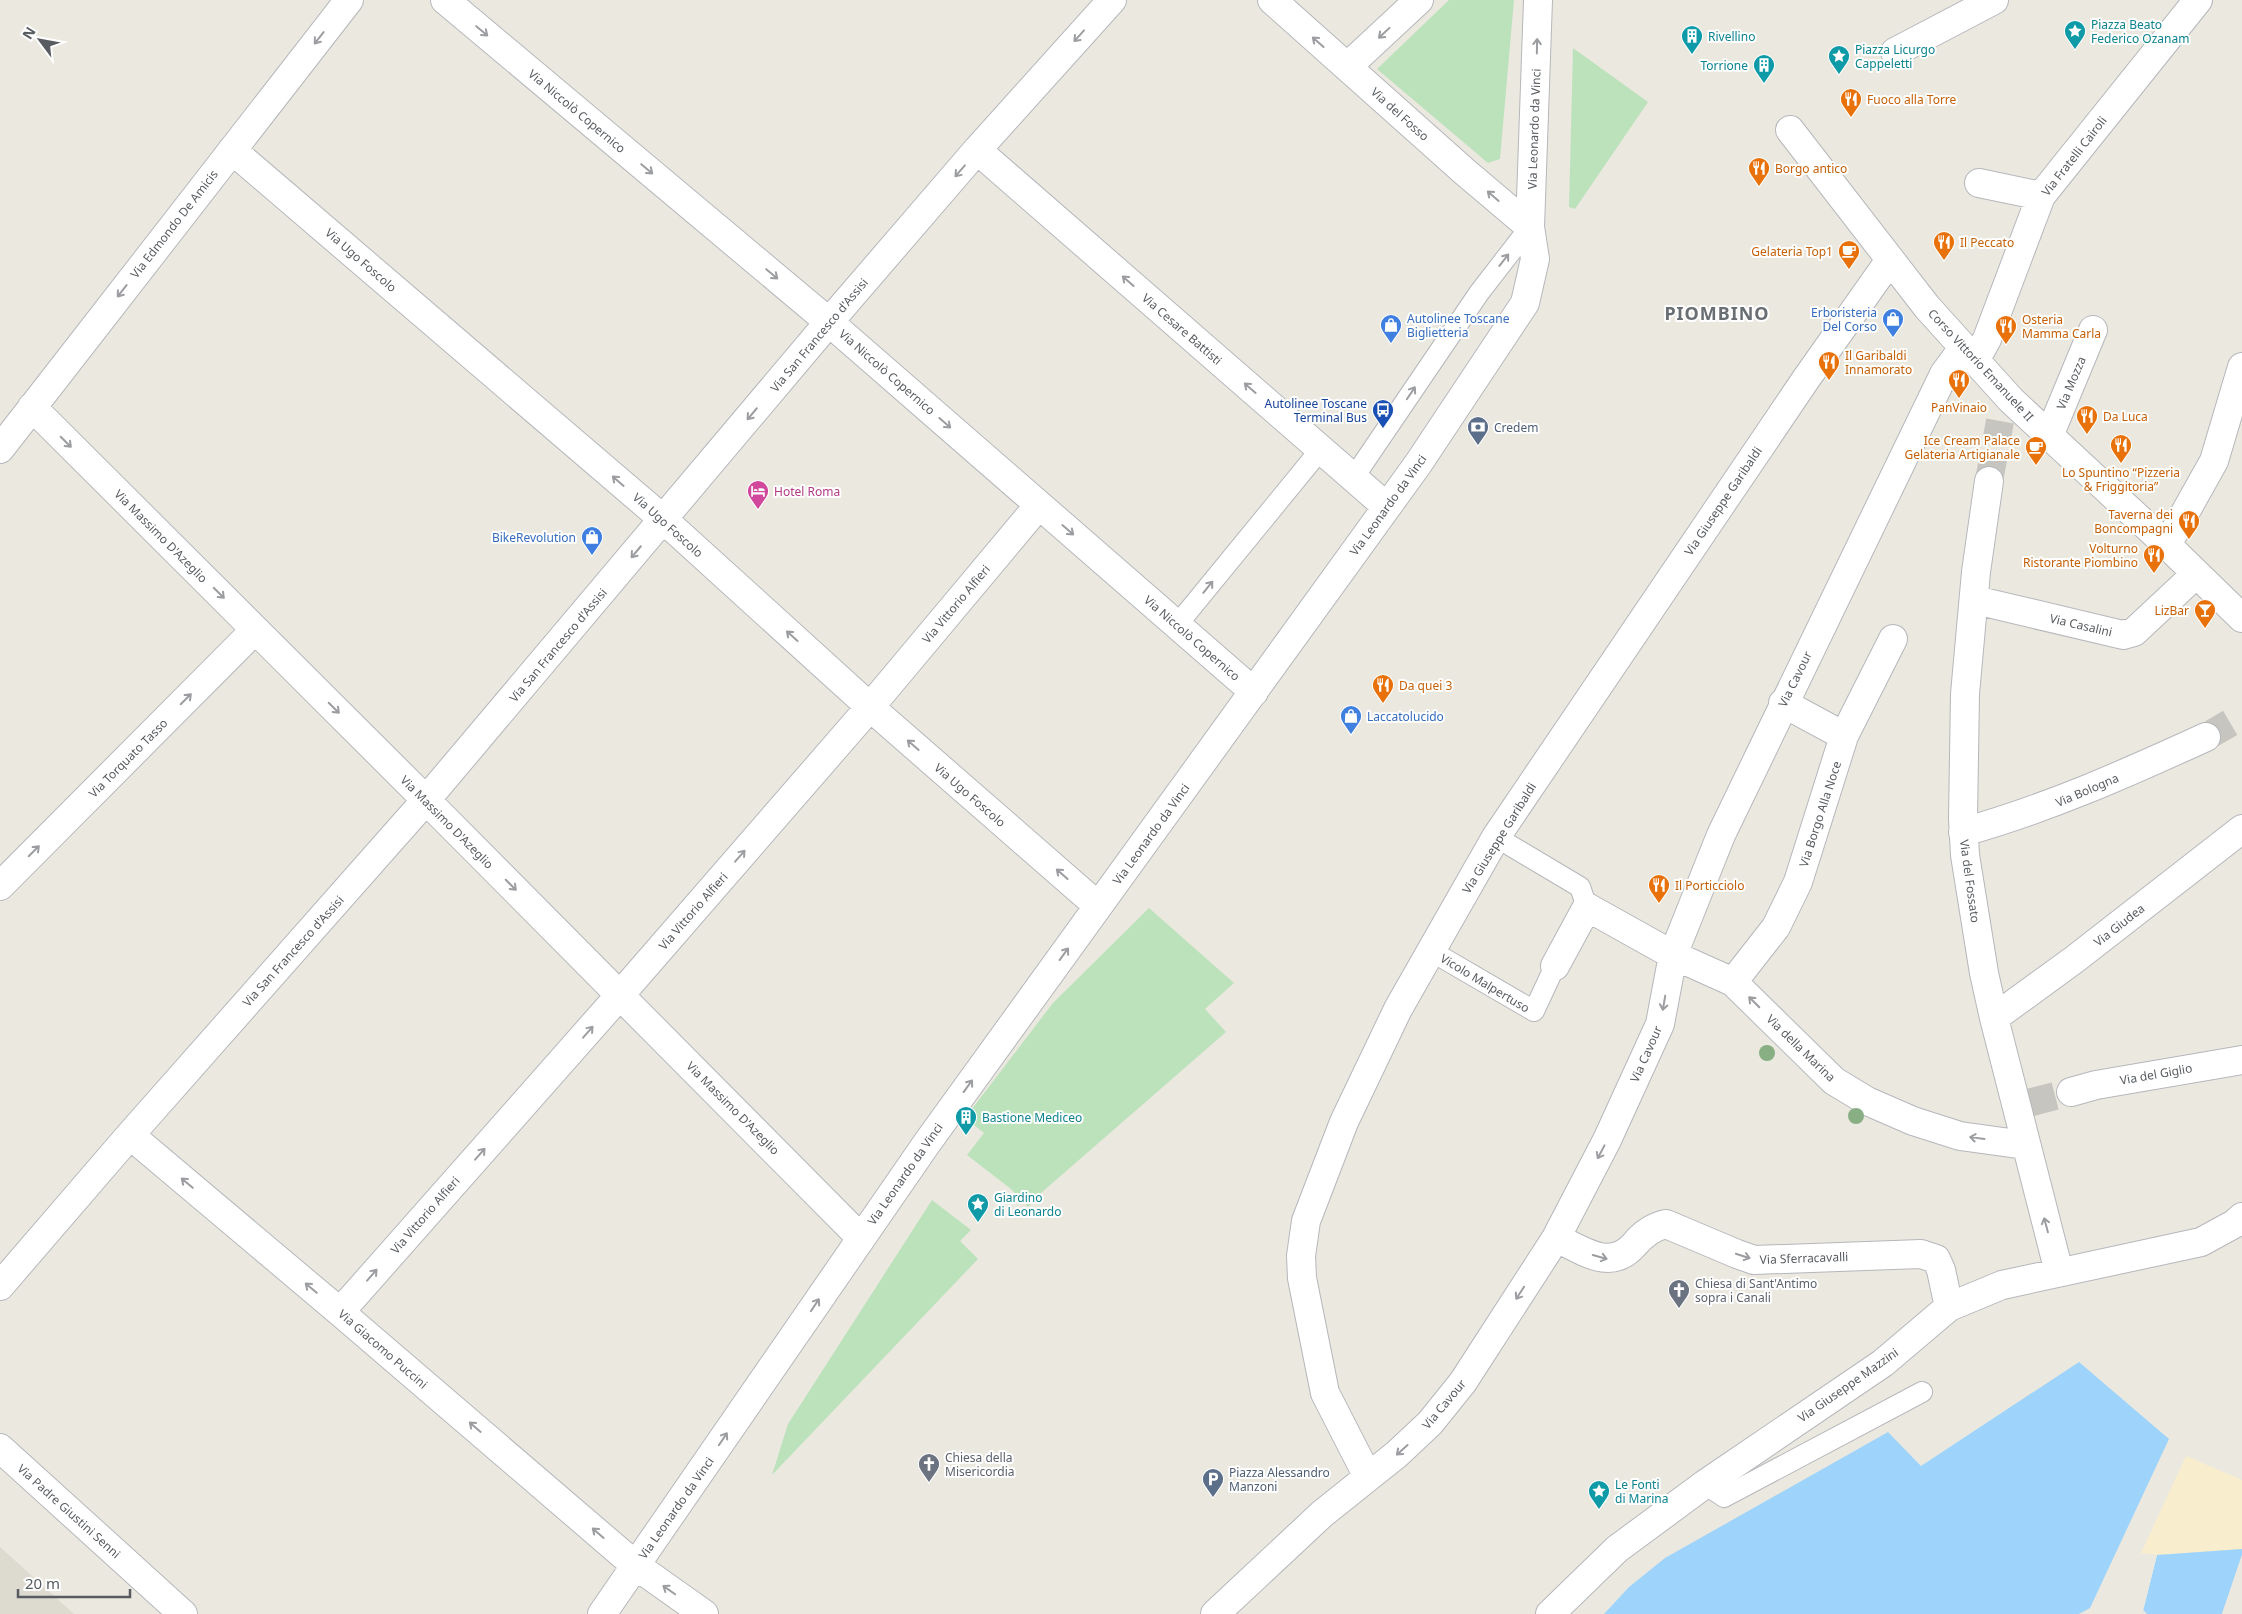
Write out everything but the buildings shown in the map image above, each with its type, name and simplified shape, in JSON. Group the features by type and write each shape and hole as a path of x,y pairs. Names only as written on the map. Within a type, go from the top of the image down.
{"street":[{"name":"Via Edmondo De Amicis","path":"0,449 349,0"},
{"name":"Via Niccolò Copernico","path":"445,0 829,322 1254,692"},
{"name":"Via San Francesco d'Assisi","path":"0,1286 130,1135 426,800 829,322 977,150 1112,0"},
{"name":"Via del Fosso","path":"1272,0 1465,172 1530,227"},
{"path":"1347,67 1420,0"},
{"name":"Via Leonardo da Vinci","path":"602,1614 933,1135 1418,464 1525,303 1535,259 1530,227 1538,0"},
{"path":"1895,52 1994,0"},
{"name":"Via Fratelli Cairoli","path":"1969,354 1987,339 2041,196 2198,0"},
{"name":"Corso Vittorio Emanuele II","path":"1790,130 1890,260 1969,354 2005,411 2049,436 2167,544 2242,618"},
{"name":"Via Ugo Foscolo","path":"232,150 664,520 870,707 1098,906"},
{"name":"Via Cesare Battisti","path":"977,150 1387,507"},
{"path":"1979,183 2041,196"},
{"name":"Via Giuseppe Garibaldi","path":"1368,1477 1325,1393 1302,1278 1301,1256 1306,1221 1344,1122 1398,1009 1496,837 1806,379 1890,260"},
{"name":"Via Mozza","path":"2049,436 2093,330"},
{"name":"Via Cavour","path":"1215,1614 1322,1514 1430,1423 1464,1382 1556,1238 1607,1140 1660,1024 1673,955 1721,835 1783,703 1944,374 1969,354"},
{"path":"2167,544 2214,461 2242,366"},
{"name":"Via Massimo D'Azeglio","path":"32,407 861,1238"},
{"name":"Via del Fossato","path":"1989,481 1976,572 1966,694 1963,832 1984,973 1994,1018 2022,1105 2025,1144 2059,1272"},
{"name":"Via Vittorio Alfieri","path":"340,1312 620,995 870,707 1039,505"},
{"name":"Via Casalini","path":"1974,600 2123,635 2134,632 2196,574"},
{"name":"Via Torquato Tasso","path":"0,886 255,630"},
{"name":"Via Borgo Alla Noce","path":"1733,982 1776,927 1798,882 1844,736 1892,639"},
{"path":"1783,703 1844,736"},
{"name":"Via Bologna","path":"1963,832 2046,806 2095,787 2206,737"},
{"name":"Via Giudea","path":"1994,1018 2075,960 2242,829"},
{"path":"1587,907 1673,955"},
{"name":"Vicolo Malpertuso","path":"1555,966 1587,907"},
{"name":"Via della Marina","path":"1673,955 1733,982 1834,1081 1867,1101 1913,1121 1960,1136 2025,1144"},
{"name":"Via del Giglio","path":"2072,1092 2106,1084 2242,1060"},
{"name":"Via Giacomo Puccini","path":"130,1135 635,1565 704,1614"},
{"name":"Via Sferracavalli","path":"1556,1238 1596,1256 1610,1260 1627,1253 1654,1226 1666,1224 1754,1260 1905,1254 1928,1255 1936,1259 1941,1270 1949,1307"},
{"name":"Via Giuseppe Mazzini","path":"1550,1614 1617,1549 1705,1484 1883,1363 1949,1307 2002,1285 2200,1242 2239,1225"},
{"name":"Via Padre Giustini Senni","path":"0,1448 183,1614"}],"lane":[{"path":"1354,477 1479,293 1530,227"},
{"path":"1177,625 1321,449"},
{"path":"1496,837 1580,887 1587,907"},
{"name":"Vicolo Malpertuso","path":"1431,951 1534,1012 1555,966"},
{"path":"1705,1484 1724,1497 1824,1446 1922,1392"}],"shaded area":[{"path":"0,1547 41,1584 74,1614 0,1614"}],"green space":[{"path":"1449,0 1514,0 1500,159 1488,163 1377,69"},
{"path":"1573,48 1648,102 1575,209 1569,207"},
{"path":"1149,908 1234,983 1205,1009 1226,1032 1041,1193 1028,1207 1011,1189 967,1155 984,1133 965,1118 1053,1003"},
{"path":"932,1200 971,1230 960,1241 978,1259 772,1475 788,1424"}],"sand":[{"path":"2186,1456 2242,1480 2242,1549 2157,1555 2141,1553"}],"water":[{"path":"2079,1362 2169,1439 2090,1608 2079,1614 1604,1614 1629,1587 1665,1558 1888,1432 1921,1466"},
{"path":"2242,1549 2242,1555 2222,1614 2147,1614 2143,1611 2157,1555"}],"pier":[{"path":"2154,1554 2157,1555 2143,1610 2147,1614 2143,1614 2140,1610"},
{"path":"2242,1555 2242,1562 2225,1614 2222,1614"}],"tunnel":[{"path":"1989,481 2000,421"},
{"path":"2206,737 2242,716"},
{"path":"2028,1103 2071,1092"}],"place":[{"name":"Piazza Beato Federico Ozanam","path":"2075,50"},
{"name":"Rivellino","path":"1692,55"},
{"name":"Piazza Licurgo Cappeletti","path":"1839,75"},
{"name":"Torrione","path":"1764,84"},
{"name":"Fuoco alla Torre","path":"1851,118"},
{"name":"Borgo antico","path":"1759,187"},
{"name":"Il Peccato","path":"1944,261"},
{"name":"Gelateria Top1","path":"1849,270"},
{"name":"Erboristeria Del Corso","path":"1893,338"},
{"name":"Autolinee Toscane Biglietteria","path":"1391,344"},
{"name":"Osteria Mamma Carla","path":"2006,345"},
{"name":"Il Garibaldi Innamorato","path":"1829,381"},
{"name":"PanVinaio","path":"1959,399"},
{"name":"Autolinee Toscane Terminal Bus","path":"1383,429"},
{"name":"Da Luca","path":"2087,435"},
{"name":"Credem","path":"1478,446"},
{"name":"Lo Spuntino “Pizzeria & Friggitoria”","path":"2121,464"},
{"name":"Ice Cream Palace Gelateria Artigianale","path":"2036,466"},
{"name":"Hotel Roma","path":"758,510"},
{"name":"Taverna dei Boncompagni","path":"2189,540"},
{"name":"BikeRevolution","path":"592,556"},
{"name":"Volturno Ristorante Piombino","path":"2154,574"},
{"name":"LizBar","path":"2205,629"},
{"name":"Da quei 3","path":"1383,704"},
{"name":"Laccatolucido","path":"1351,735"},
{"name":"Il Porticciolo","path":"1659,904"},
{"name":"Bastione Mediceo","path":"966,1136"},
{"name":"Giardino di Leonardo","path":"978,1223"},
{"name":"Chiesa di Sant'Antimo sopra i Canali","path":"1679,1309"},
{"name":"Chiesa della Misericordia","path":"929,1483"},
{"name":"Piazza Alessandro Manzoni","path":"1213,1498"},
{"name":"Le Fonti di Marina","path":"1599,1510"}],"district":[{"name":"PIOMBINO","path":"1717,313"}]}
